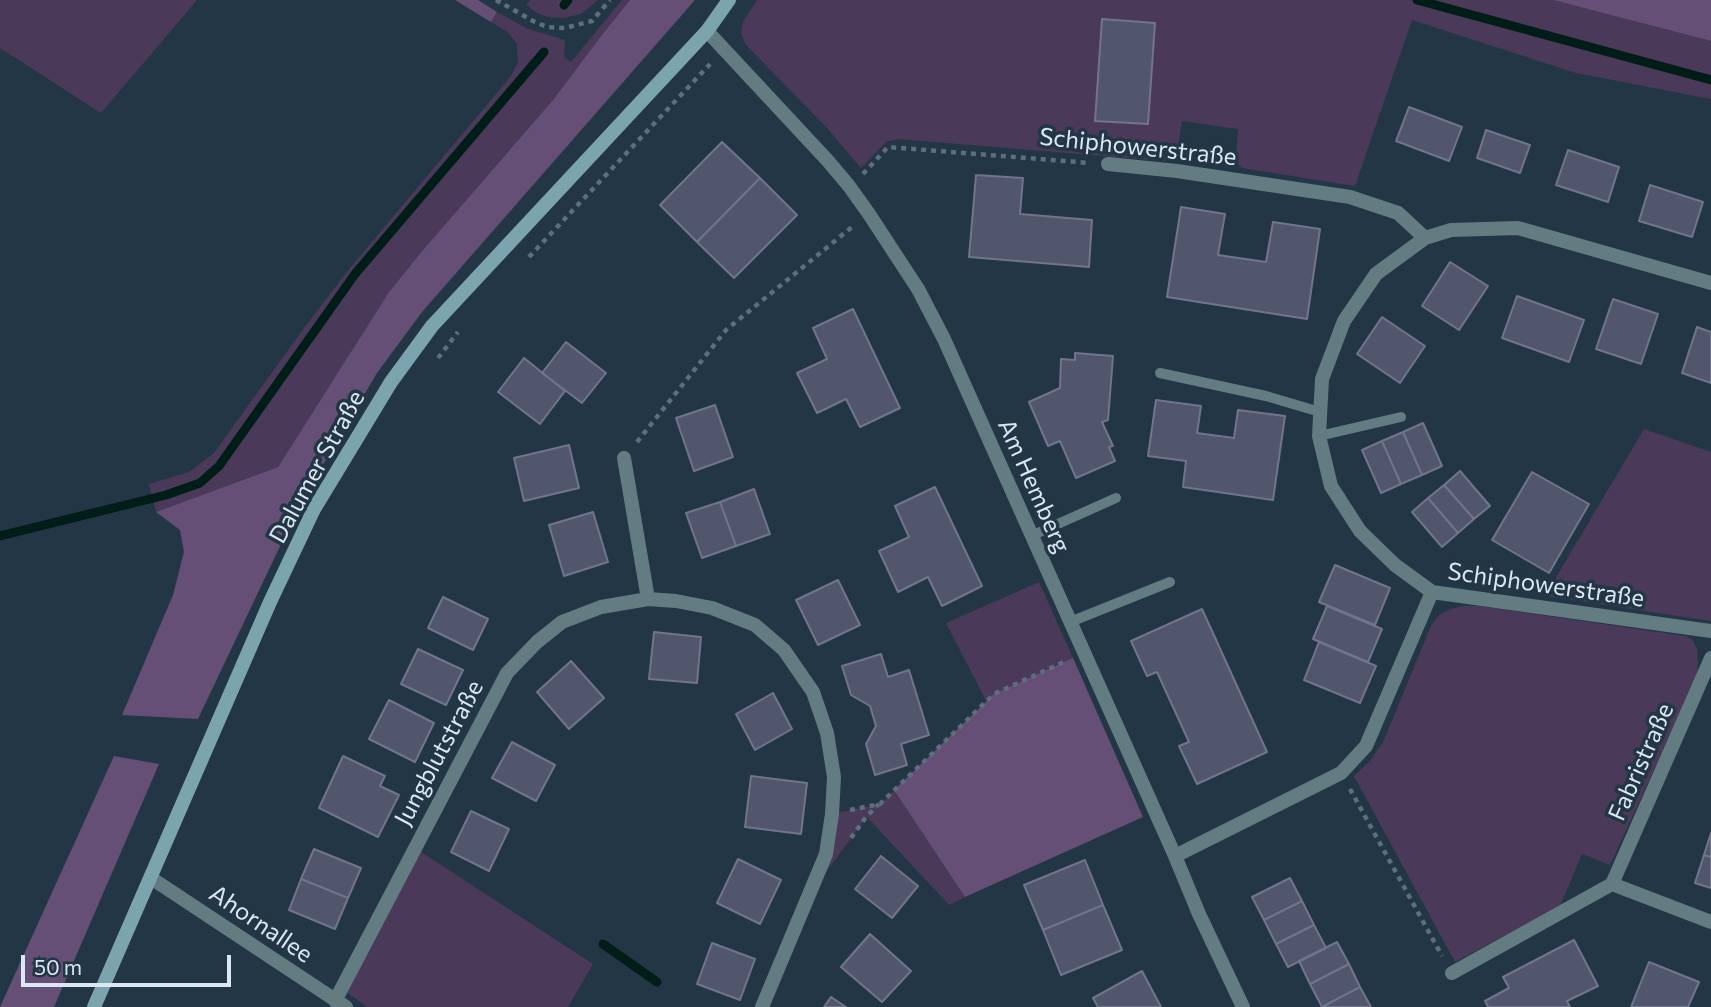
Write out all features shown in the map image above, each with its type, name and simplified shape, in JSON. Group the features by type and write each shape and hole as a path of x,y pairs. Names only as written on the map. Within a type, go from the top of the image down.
{"street":[{"name":"Dalumer Straße","path":"94,1007 270,602 314,509 391,382 432,326 706,31 729,0"},
{"name":"Am Hemberg","path":"706,31 849,186 918,289 944,339 1199,914 1243,1007"},
{"name":"Schiphowerstraße","path":"1108,164 1177,171 1350,197 1398,213 1424,238"},
{"name":"Schiphowerstraße","path":"1711,283 1518,228 1451,230 1424,238 1376,275 1344,321 1322,379 1318,436 1331,486 1360,531 1395,565 1432,592 1711,631"},
{"path":"624,458 648,599"},
{"path":"1175,856 1341,773 1366,746 1432,592"},
{"name":"Jungblutstraße","path":"340,1004 507,673 537,642 562,622 601,607 648,599 712,608 755,625 784,650 813,692 827,733 834,777 826,854 762,1007"},
{"name":"Fabristraße","path":"1612,884 1711,658"},
{"name":"Ahornallee","path":"151,878 340,1004"},
{"path":"1452,973 1612,884 1711,922"}],"lane":[{"path":"1160,373 1266,396 1320,412"},
{"path":"1318,436 1401,417"},
{"path":"1031,536 1116,498"},
{"path":"1070,622 1170,582"}],"path":[{"path":"496,0 547,27 565,28 592,21 610,0"},
{"path":"524,262 723,48"},
{"name":"Schiphowerstraße","path":"849,186 888,147 1108,164"},
{"path":"624,458 726,330 869,214"},
{"path":"433,364 467,323"},
{"path":"832,814 880,804 994,694 1084,653"},
{"path":"1341,773 1452,973"}],"shaded area":[{"path":"0,0 197,0 101,113 0,48"},
{"path":"455,0 478,0 497,12 491,22"},
{"path":"530,0 598,0 581,14 564,18 537,13 526,5"},
{"path":"622,0 630,0 553,100 389,292 278,467 156,512 149,484 189,472 214,453 350,268 511,76 518,62 517,44 508,32 491,22 497,12 528,29 565,40 564,57 571,62"},
{"path":"630,0 695,0 422,312 377,373 301,502 198,719 122,715 173,595 184,552 180,530 156,512 278,467 389,292 553,100"},
{"path":"757,0 1553,0 1711,41 1711,99 1576,73 1412,20 1355,186 1242,168 1236,157 1238,129 1182,121 1176,162 898,139 886,142 861,168 827,128 746,45 741,33 743,22"},
{"path":"1553,0 1711,0 1711,41"},
{"path":"1644,429 1711,452 1711,621 1545,596"},
{"path":"1039,582 1073,658 986,701 946,623"},
{"path":"1464,606 1685,636 1692,639 1697,649 1698,663 1696,679 1610,865 1582,854 1560,906 1455,962 1354,776 1370,761 1383,742 1431,626 1439,615"},
{"path":"1073,658 1143,817 965,897 894,790 994,694"},
{"path":"114,756 159,764 54,1007 0,1007"},
{"path":"894,790 965,897 949,905 867,817 811,892 832,814 880,804"},
{"path":"415,848 593,964 568,1007 367,1007 341,988"}],"building":[{"path":"1102,19 1155,23 1148,124 1095,121"},
{"path":"1409,107 1462,127 1449,161 1396,141"},
{"path":"1486,130 1530,145 1520,173 1477,158"},
{"path":"722,142 760,178 697,242 660,205"},
{"path":"1568,150 1619,167 1608,202 1556,185"},
{"path":"976,175 1023,178 1020,214 1092,220 1089,267 969,257"},
{"path":"760,178 797,215 734,278 697,242"},
{"path":"1650,185 1703,202 1692,237 1639,221"},
{"path":"1181,207 1225,214 1218,255 1266,262 1273,222 1320,229 1307,319 1167,297"},
{"path":"1450,262 1488,286 1459,330 1422,306"},
{"path":"1517,296 1584,320 1569,362 1502,338"},
{"path":"1613,299 1658,314 1641,364 1596,349"},
{"path":"853,309 900,408 860,427 846,399 817,413 797,373 827,359 813,328"},
{"path":"1382,317 1425,346 1400,383 1357,354"},
{"path":"1697,327 1711,332 1711,383 1682,373"},
{"path":"566,342 606,373 582,403 542,373"},
{"path":"1075,353 1113,356 1108,420 1102,422 1113,446 1109,447 1115,461 1076,478 1060,441 1048,446 1029,402 1060,388 1061,359 1075,360"},
{"path":"524,358 565,391 540,424 498,392"},
{"path":"1156,400 1201,406 1197,433 1234,438 1238,410 1285,416 1273,500 1183,487 1186,461 1148,456"},
{"path":"715,405 733,457 694,471 676,418"},
{"path":"1423,423 1442,466 1422,475 1403,432"},
{"path":"1403,432 1422,475 1401,484 1382,441"},
{"path":"1382,441 1401,484 1381,493 1362,450"},
{"path":"569,445 579,488 524,501 514,458"},
{"path":"1460,471 1490,506 1474,519 1444,485"},
{"path":"1532,472 1589,504 1549,573 1492,540"},
{"path":"1444,485 1474,519 1458,533 1428,498"},
{"path":"935,487 982,586 942,606 928,577 898,592 879,551 909,537 895,506"},
{"path":"754,489 770,534 736,546 720,502"},
{"path":"1428,498 1458,533 1442,547 1412,512"},
{"path":"720,502 736,546 702,558 686,513"},
{"path":"593,512 608,562 564,576 549,525"},
{"path":"1335,565 1390,588 1375,625 1319,602"},
{"path":"838,580 860,625 818,645 796,600"},
{"path":"443,597 488,619 473,650 428,628"},
{"path":"1327,606 1382,629 1368,662 1313,639"},
{"path":"1202,609 1267,752 1197,784 1179,746 1189,742 1157,672 1147,676 1131,641"},
{"path":"654,632 701,637 697,683 649,679"},
{"path":"1319,642 1376,666 1360,703 1304,680"},
{"path":"418,649 463,670 446,705 401,684"},
{"path":"881,654 888,677 909,670 929,735 901,744 907,765 875,775 866,744 876,726 870,706 851,695 842,666"},
{"path":"571,661 604,698 569,729 537,692"},
{"path":"773,693 792,729 755,750 736,714"},
{"path":"389,700 434,723 415,762 369,739"},
{"path":"512,742 555,765 536,801 492,778"},
{"path":"343,756 385,776 380,786 399,795 378,837 319,808"},
{"path":"751,776 807,783 801,834 745,827"},
{"path":"471,811 509,829 489,871 451,852"},
{"path":"1711,833 1711,857 1704,855"},
{"path":"314,849 361,868 348,898 301,879"},
{"path":"1704,855 1711,857 1711,888 1695,883"},
{"path":"881,856 918,886 892,918 855,889"},
{"path":"738,859 781,880 760,924 717,903"},
{"path":"1085,860 1103,905 1043,930 1024,885"},
{"path":"1290,878 1302,901 1264,920 1252,897"},
{"path":"301,879 348,898 335,929 289,910"},
{"path":"1302,901 1314,925 1276,944 1264,920"},
{"path":"1103,905 1122,950 1061,975 1043,930"},
{"path":"1314,925 1326,948 1288,967 1276,944"},
{"path":"870,934 911,971 882,1002 841,967"},
{"path":"1574,940 1598,986 1567,1001 1570,1007 1488,1007 1485,1001 1509,988 1503,977"},
{"path":"1337,942 1349,964 1310,984 1299,961"},
{"path":"712,943 755,959 740,1000 697,984"},
{"path":"1649,962 1699,982 1688,1007 1631,1007"},
{"path":"1349,964 1360,987 1322,1007 1310,984"},
{"path":"1142,971 1161,1007 1098,1007 1093,998"},
{"path":"1360,987 1371,1007 1322,1007"},
{"path":"831,997 846,1007 824,1007"}],"waterway":[{"path":"564,5 568,0"},
{"path":"1417,0 1711,80"},
{"path":"0,536 166,495 200,483 219,466 355,274 544,52"},
{"path":"603,944 657,982"}]}
